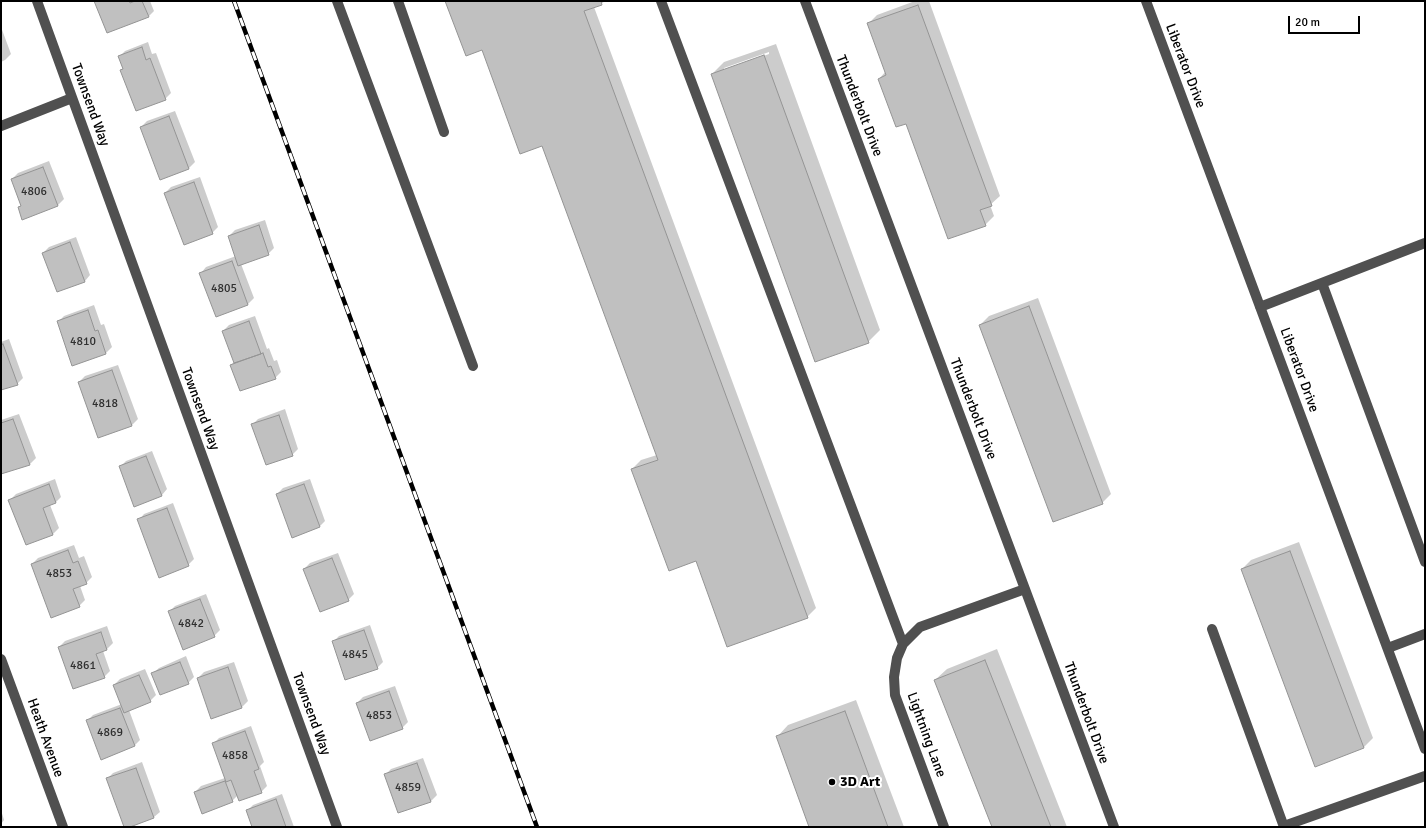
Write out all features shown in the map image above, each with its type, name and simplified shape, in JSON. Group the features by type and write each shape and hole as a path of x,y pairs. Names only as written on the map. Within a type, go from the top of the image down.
{"street":[{"name":"Townsend Way","path":"37,1 337,827"},
{"path":"337,1 473,366"},
{"path":"398,1 444,132"},
{"path":"661,1 902,644 920,627 1025,589"},
{"name":"Thunderbolt Drive","path":"805,1 1114,827"},
{"name":"Liberator Drive","path":"1146,1 1425,749"},
{"path":"1,126 72,98"},
{"path":"1260,307 1425,243"},
{"path":"1322,283 1425,562"},
{"path":"1212,629 1284,826 1425,776"},
{"path":"1388,648 1425,634"},
{"name":"Lightning Lane","path":"902,644 894,677 895,695 944,827"},
{"name":"Heath Avenue","path":"1,660 62,827"}],"building":[{"path":"94,1 129,1 130,3 142,1 149,17 107,33"},
{"path":"445,1 601,1 602,5 584,11 808,618 727,647 696,561 669,571 631,469 658,460 542,146 520,154 482,50 466,56"},
{"path":"918,5 992,206 980,210 986,226 948,239 906,124 896,127 878,79 886,75 867,23"},
{"path":"142,47 146,60 150,58 166,100 136,111 120,70 123,69 118,56"},
{"path":"764,55 869,343 815,362 711,74"},
{"path":"169,116 189,169 160,180 140,127"},
{"path":"43,167 58,206 22,220 18,207 21,206 11,179"},
{"path":"194,182 213,234 184,245 164,193"},
{"path":"259,225 269,255 238,266 228,236"},
{"path":"70,242 85,282 57,292 42,253"},
{"path":"232,261 248,305 216,317 199,273"},
{"path":"1029,306 1103,504 1053,522 979,325"},
{"path":"88,310 95,331 98,330 106,354 72,366 57,321"},
{"path":"249,321 261,354 234,363 222,331"},
{"path":"3,344 18,385 1,390 1,345"},
{"path":"263,353 268,367 271,366 276,379 240,391 230,365"},
{"path":"112,370 132,426 98,438 78,382"},
{"path":"279,415 293,456 266,465 251,424"},
{"path":"13,419 30,465 1,474 1,423"},
{"path":"146,456 162,496 134,507 119,466"},
{"path":"49,484 56,503 43,508 53,535 26,545 8,500"},
{"path":"304,484 320,527 292,538 276,494"},
{"path":"167,508 189,566 159,578 137,519"},
{"path":"68,550 73,563 78,561 87,584 73,589 80,607 51,618 31,564"},
{"path":"1290,551 1364,748 1315,767 1241,569"},
{"path":"332,558 349,601 320,612 303,569"},
{"path":"200,599 215,637 183,650 168,611"},
{"path":"364,630 378,669 345,680 332,641"},
{"path":"101,632 107,650 96,654 105,678 73,689 58,647"},
{"path":"985,660 1051,827 992,827 934,680"},
{"path":"180,662 189,684 160,695 151,673"},
{"path":"228,667 242,708 211,719 197,678"},
{"path":"139,675 151,702 124,713 113,685"},
{"path":"389,691 403,729 370,741 356,703"},
{"path":"120,708 135,746 101,760 86,720"},
{"name":"3D Art","path":"845,711 888,827 809,827 776,736"},
{"path":"245,731 259,769 254,771 262,793 239,801 231,780 226,782 212,743"},
{"path":"417,763 431,802 398,813 384,774"},
{"path":"136,768 154,818 130,827 124,827 106,778"},
{"path":"225,781 233,802 202,814 194,792"},
{"path":"276,799 286,827 252,827 246,810"}],"railway":[{"path":"234,1 537,827"}],"place":[{"name":"3D Art","path":"832,782"}]}
